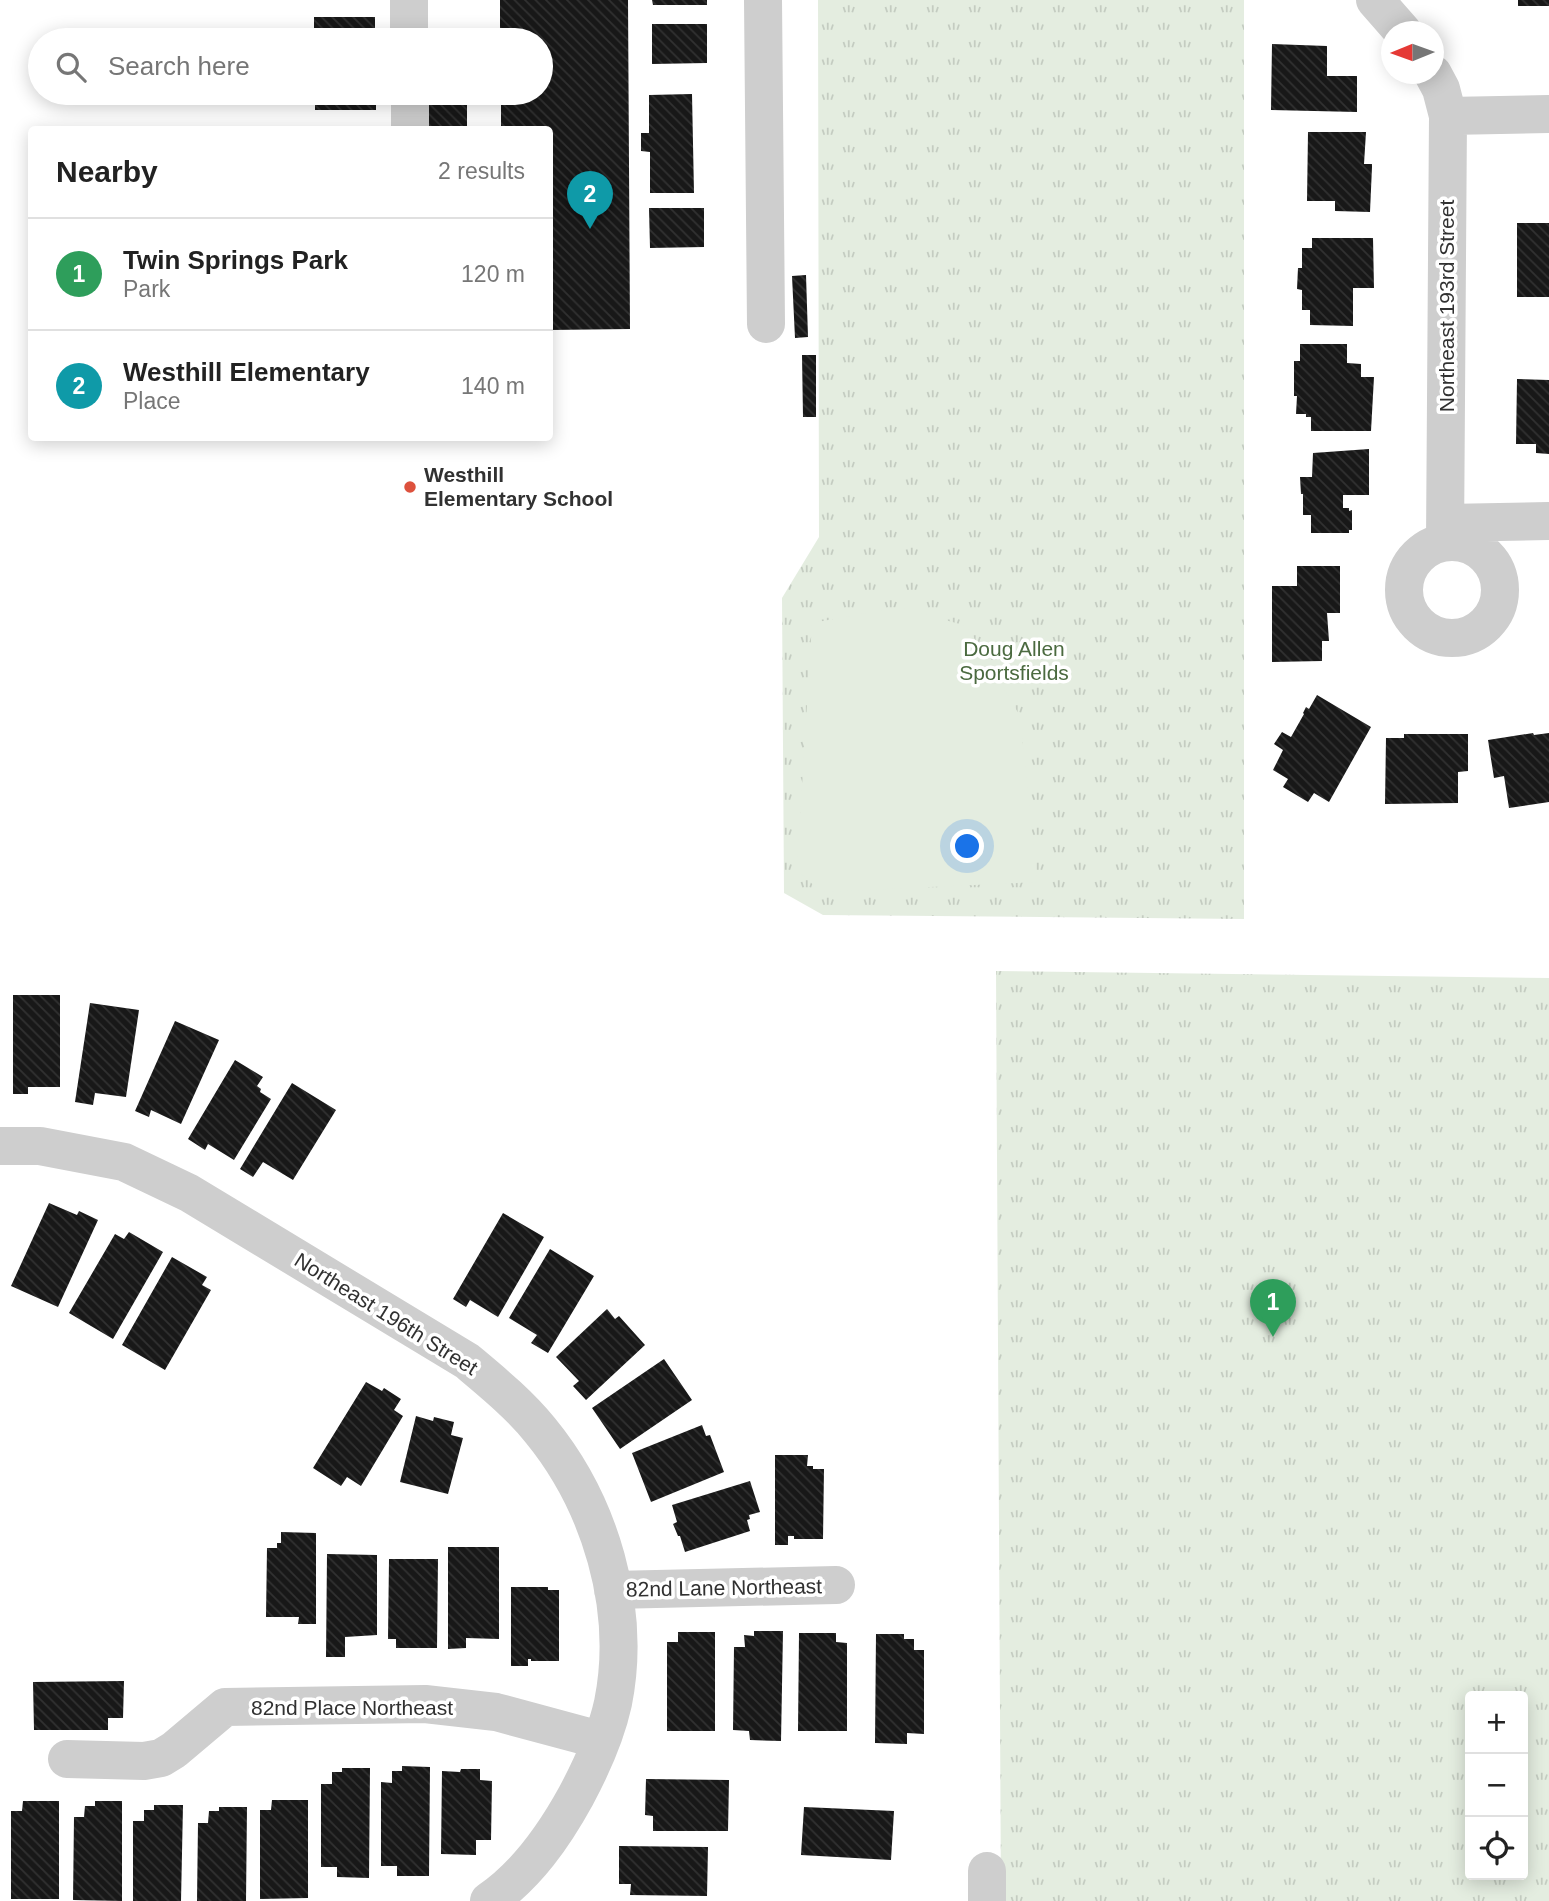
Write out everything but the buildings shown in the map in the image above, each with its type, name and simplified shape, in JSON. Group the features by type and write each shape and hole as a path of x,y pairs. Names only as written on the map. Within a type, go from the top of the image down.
{"street":[{"path":"409,0 410,28"},
{"path":"763,0 766,324"},
{"path":"1375,0 1393,21"},
{"name":"Northeast 193rd Street","path":"1438,84 1448,116 1446,532 1549,522"},
{"path":"410,105 410,126"},
{"path":"1448,116 1549,114"},
{"name":"Northeast 196th Street","path":"0,1146 40,1146 124,1162 189,1193 467,1361 504,1393 539,1429 564,1462 586,1501 602,1546 613,1590 617,1629 617,1671 613,1704 589,1772 567,1812 541,1851 505,1890 489,1901"},
{"name":"82nd Lane Northeast","path":"613,1590 836,1585"},
{"name":"82nd Place Northeast","path":"66,1759 144,1761 161,1758 225,1707 425,1704 496,1712 600,1740"}],"green space":[{"name":"Doug Allen Sportsfields","path":"818,0 1244,0 1244,919 823,915 784,893 782,598 819,537"},
{"path":"898,607 967,626 1020,716 1037,882 821,892 797,870 812,623"},
{"path":"996,971 1549,978 1549,1901 1001,1901"}],"place":[{"name":"Westhill Elementary","path":"590,229"},
{"name":"Westhill Elementary School","path":"410,487"},
{"name":"Twin Springs Park","path":"1273,1337"}]}
